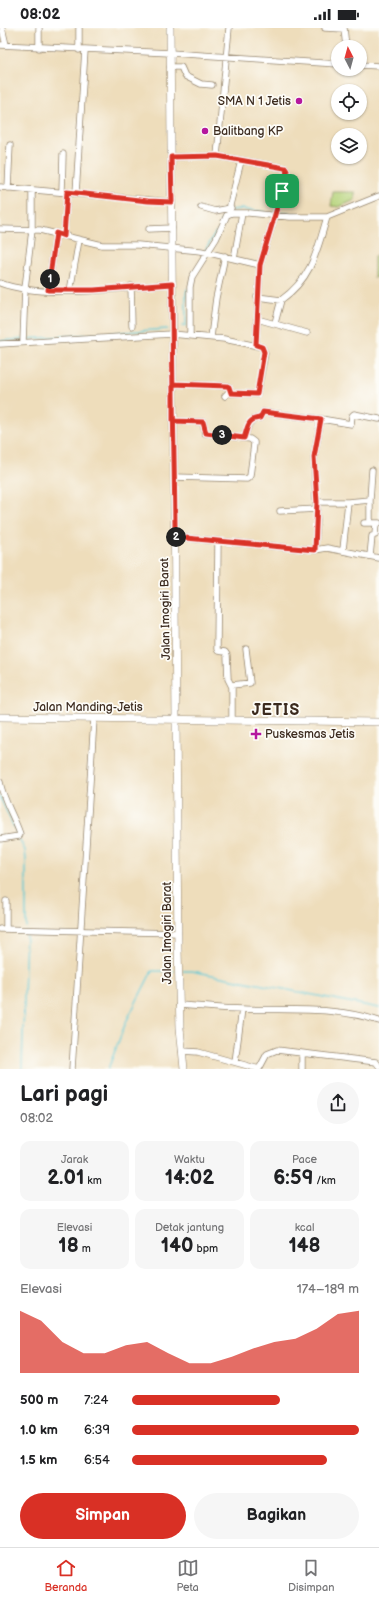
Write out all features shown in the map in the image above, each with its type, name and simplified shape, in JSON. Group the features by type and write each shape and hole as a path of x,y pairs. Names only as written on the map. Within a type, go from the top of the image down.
{"main road":[{"name":"Jalan Imogiri Barat","path":"170,28 178,933 179,1005 184,1069"},
{"name":"Jalan Manding-Jetis","path":"0,717 379,722"}],"street":[{"path":"2,28 3,45 79,50 170,53 331,64"},
{"path":"38,48 39,28"},
{"path":"79,28 79,50"},
{"path":"217,156 229,28"},
{"path":"326,28 344,28 345,40"},
{"path":"76,193 85,50"},
{"path":"367,65 379,66"},
{"path":"170,66 181,67 185,76 201,84 212,85"},
{"path":"8,188 10,145"},
{"path":"63,154 64,236"},
{"path":"171,157 217,156 282,167 287,171 260,265 257,297 256,345"},
{"path":"190,335 191,282 205,251 216,239 224,218 231,210 230,205 241,161"},
{"path":"0,187 172,202"},
{"path":"23,339 25,288 32,230 32,190"},
{"path":"201,207 215,211 231,210 242,213 327,217 379,196"},
{"path":"234,259 242,213"},
{"path":"275,323 281,300 295,290 314,259 327,217"},
{"path":"149,229 172,228"},
{"path":"0,229 32,230 56,233 102,245 138,245 205,251 260,265"},
{"path":"48,290 56,233"},
{"path":"70,291 79,240"},
{"path":"211,337 216,298 225,256"},
{"path":"0,283 25,288 70,291 172,284"},
{"path":"131,286 132,326"},
{"path":"257,297 281,300"},
{"path":"257,319 307,333"},
{"path":"0,344 23,339 172,334 211,337 256,345 262,347 264,352 257,394 228,395 229,387 227,386 173,384"},
{"path":"244,438 250,421 254,418 260,418 263,412 351,424 352,416 354,414 379,419"},
{"path":"315,550 317,502 314,457 321,419"},
{"path":"173,421 203,422 206,433 244,438 254,442 249,478 174,477"},
{"path":"370,556 375,523 370,500 372,470"},
{"path":"317,502 370,500"},
{"path":"343,550 348,502"},
{"path":"280,511 317,509"},
{"path":"364,523 375,523"},
{"path":"175,537 315,550 327,548 379,558"},
{"path":"218,541 216,649 226,653 228,679 232,685 232,720"},
{"path":"232,685 250,683 246,649"},
{"path":"72,1069 94,719"},
{"path":"0,782 3,797 8,804 20,834 0,839"},
{"path":"6,900 3,929 80,932 178,933"},
{"path":"179,1005 352,1013 379,1021"},
{"path":"235,1062 242,1009"},
{"path":"182,1051 198,1052 259,1069 267,1054 277,1050 376,1062 379,1067"},
{"path":"302,1054 302,1069"}],"green space":[{"path":"333,192 355,192 355,200 339,207 331,206"},
{"path":"379,256 379,277 374,278 374,257"}],"waterway":[{"path":"231,210 240,209 265,212"},
{"path":"220,223 226,213"},
{"path":"277,213 297,214"},
{"path":"205,251 216,232"},
{"path":"182,326 186,325 187,289"},
{"path":"25,339 167,329"},
{"path":"0,341 22,339"},
{"path":"0,797 17,834"},
{"path":"19,839 25,850 26,861 26,927"},
{"path":"22,1069 26,931"},
{"path":"108,1069 126,1022 152,971 174,971"},
{"path":"183,971 192,971 379,1008"}],"place":[{"name":"SMA N 1 Jetis","path":"299,101"},
{"name":"Balitbang KP","path":"205,131"},
{"name":"Puskesmas Jetis","path":"256,734"}],"district":[{"name":"JETIS","path":"276,709"}],"route":[{"path":"282,191 260,265 257,297 256,345 262,347 264,352 257,394 231,393 229,387 227,386 173,384 173,421 203,422 205,424 205,433 244,438 250,421 254,418 260,418 263,412 321,419 314,457 317,502 315,550 175,537 173,421 172,284 94,290 48,290 56,233 64,236 67,192 148,201 172,202 171,157 217,156 285,168 287,175 282,191"}]}
